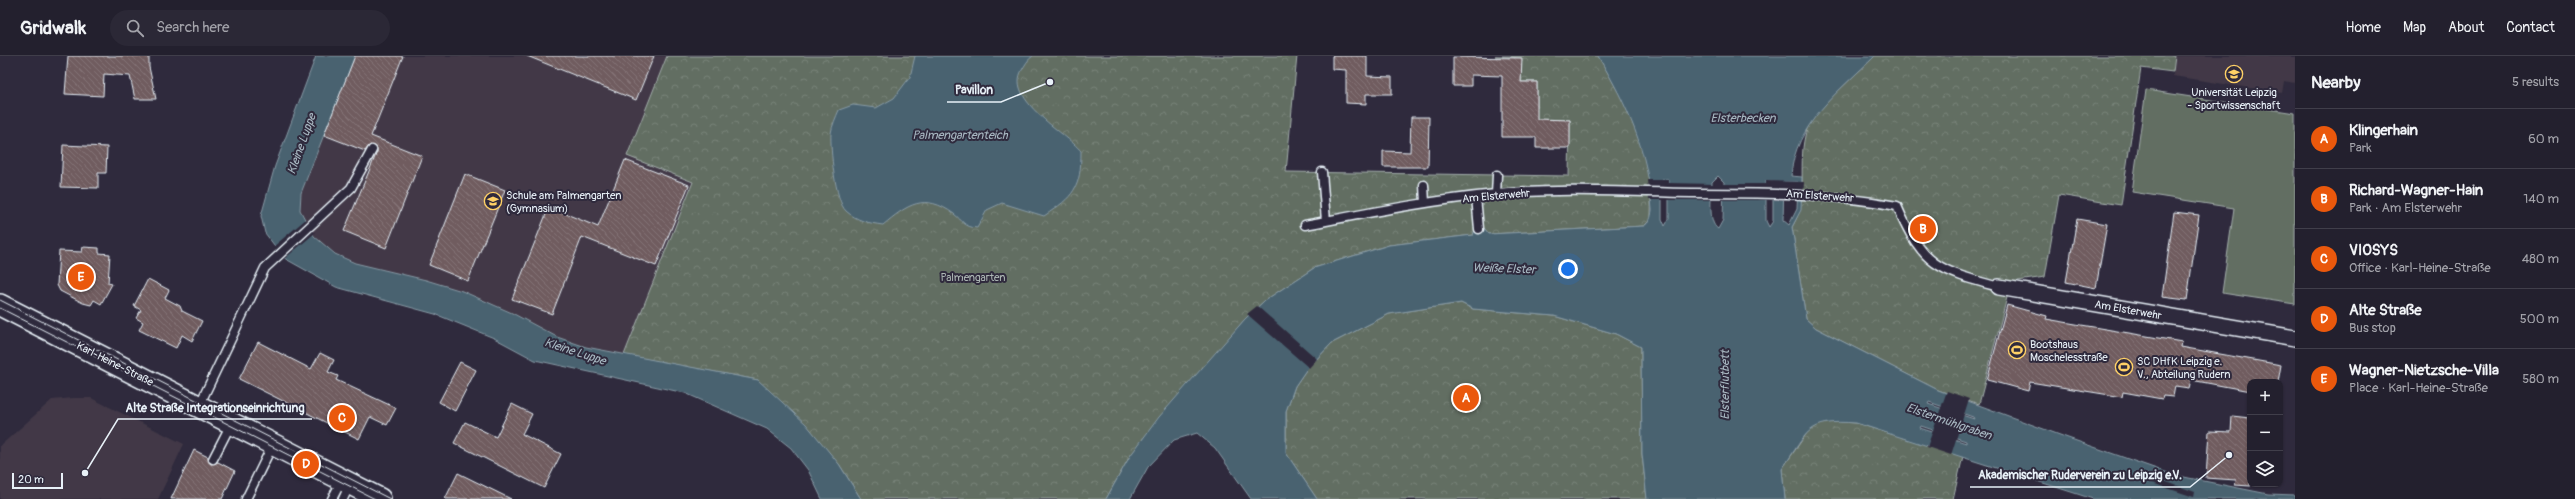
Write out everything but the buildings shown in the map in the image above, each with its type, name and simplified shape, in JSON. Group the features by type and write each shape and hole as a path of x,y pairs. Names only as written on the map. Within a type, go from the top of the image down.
{"main road":[{"name":"Karl-Heine-Straße","path":"0,305 273,444 345,488 380,499"}],"street":[{"name":"Am Elsterwehr","path":"1999,287 2295,338"}],"lane":[{"path":"198,406 265,268 277,254 351,188 372,150"},
{"path":"1322,172 1326,221"},
{"path":"1496,194 1497,175"},
{"path":"1424,185 1425,203"},
{"name":"Am Elsterwehr","path":"1305,225 1425,203 1496,194 1598,190 1632,192 1808,194 1855,198 1897,206 1909,234 1924,257 1951,273 1999,287"},
{"path":"1476,197 1479,229"},
{"path":"213,459 231,423"},
{"path":"246,499 273,444"},
{"path":"332,499 345,488"}],"shaded area":[{"name":"Schule am Palmengarten (Gymnasium)","path":"355,56 667,56 627,156 693,182 624,355 586,347 557,337 512,313 461,291 426,280 355,263 335,254 314,236 300,210 301,193"},
{"name":"Universität Leipzig - Sportwissenschaft","path":"2175,56 2295,56 2295,83 2284,81 2282,93 2173,76"},
{"path":"91,398 184,444 158,499 0,499 0,446 52,400"}],"green space":[{"name":"Palmengarten","path":"667,56 1297,56 1286,172 1569,176 1570,120 1521,119 1521,107 1537,107 1537,82 1521,82 1521,58 1495,56 1598,56 1629,114 1637,134 1648,175 1651,197 1651,219 1644,226 1489,234 1484,228 1473,235 1389,245 1314,268 1264,301 1245,319 1130,456 1106,499 861,499 839,464 758,380 624,355 693,182 627,156"},
{"path":"1875,56 2175,56 2173,72 2141,68 2121,205 2059,195 2045,277 2011,282 1979,404 1938,390 1816,328 1806,319 1792,227 1797,216 1802,192 1804,141 1807,129 1811,121 1827,102"},
{"path":"2146,90 2295,113 2295,304 2222,293 2234,208 2132,192"},
{"path":"1461,303 1473,309 1554,316 1616,334 1641,347 1642,454 1647,499 1317,499 1286,453 1286,411 1295,386 1306,370 1332,343 1389,314"},
{"path":"1831,421 1856,423 1963,456 1953,499 1785,499 1782,469 1811,427"}],"water":[{"name":"Kleine Luppe","path":"316,56 355,56 301,193 300,210 314,236 335,254 355,263 426,280 462,291 512,313 557,337 586,347 758,380 806,424 839,464 861,499 822,499 808,470 791,448 767,429 685,393 535,360 494,338 435,314 336,287 284,258 265,233 261,216 275,166"},
{"name":"Palmengartenteich","path":"915,56 1033,56 1028,60 1022,70 1019,81 1022,93 1039,115 1081,151 1081,164 1077,183 1069,197 1044,216 1002,203 987,210 977,228 966,225 954,214 943,207 934,204 916,204 908,207 883,225 859,219 846,211 842,205 836,186 831,150 831,133 839,110 853,105 876,108 894,98 910,77"},
{"path":"1598,56 1875,56 1821,109 1801,140 1794,158 1791,176 1802,177 1801,210 1792,227 1806,319 1816,328 1938,390 2068,438 2174,475 2268,494 2295,495 2295,499 2093,499 1856,423 1840,422 1827,423 1817,426 1804,437 1782,469 1785,499 1647,499 1642,454 1641,347 1616,334 1554,316 1473,309 1461,303 1389,314 1332,343 1306,370 1295,386 1286,411 1286,453 1317,499 1251,499 1215,448 1197,433 1174,440 1148,467 1130,499 1106,499 1130,456 1159,417 1245,319 1264,301 1314,268 1389,245 1473,235 1475,229 1484,228 1489,234 1644,226 1648,223 1652,210 1650,188 1641,148 1627,111","holes":["1718,176 1724,182 1723,220 1718,229 1712,220 1711,214 1712,182","1662,180 1669,180 1669,219 1665,226 1662,219","1766,181 1773,182 1773,221 1769,227 1766,221","1784,182 1798,182 1797,209 1789,225 1783,220","1929,402 1973,417 1974,419 1928,404","1921,426 1966,441 1966,443 1920,428"]}],"pier":[{"path":"1647,180 1669,180 1669,183 1714,184 1714,200 1667,200 1667,182 1664,182 1664,200 1649,200"},
{"path":"1766,181 1804,182 1803,200 1796,200 1796,184 1785,183 1785,200 1771,200 1771,183 1768,183 1768,200 1721,200 1722,184 1766,184"},
{"path":"306,219 315,233 283,260 273,247"},
{"path":"1257,306 1317,359 1309,368 1247,314"},
{"path":"1947,391 1969,399 1951,455 1927,447"},
{"path":"2141,473 2195,492 2194,497 2140,479"}],"tram line":[{"path":"0,300 390,499"},
{"path":"0,308 375,499"}],"place":[{"name":"Universität Leipzig - Sportwissenschaft","path":"2234,74"},
{"name":"Pavillon","path":"1050,82"},
{"name":"Schule am Palmengarten (Gymnasium)","path":"493,201"},
{"name":"Richard-Wagner-Hain","path":"1923,229"},
{"name":"Wagner-Nietzsche-Villa","path":"81,277"},
{"name":"Bootshaus Moschelesstraße","path":"2017,350"},
{"name":"SC DHfK Leipzig e. V., Abteilung Rudern","path":"2124,367"},
{"name":"Klingerhain","path":"1466,398"},
{"name":"VIOSYS","path":"342,418"},
{"name":"Akademischer Ruderverein zu Leipzig e.V.","path":"2229,455"},
{"name":"Alte Straße","path":"306,464"},
{"name":"Alte Straße Integrationseinrichtung","path":"85,473"}],"water label":[{"name":"Elsterbecken","path":"1743,118"},
{"name":"Weiße Elster","path":"1504,269"},
{"name":"Elsterflutbett","path":"1725,385"},
{"name":"Elstermühlgraben","path":"1949,422"}]}
